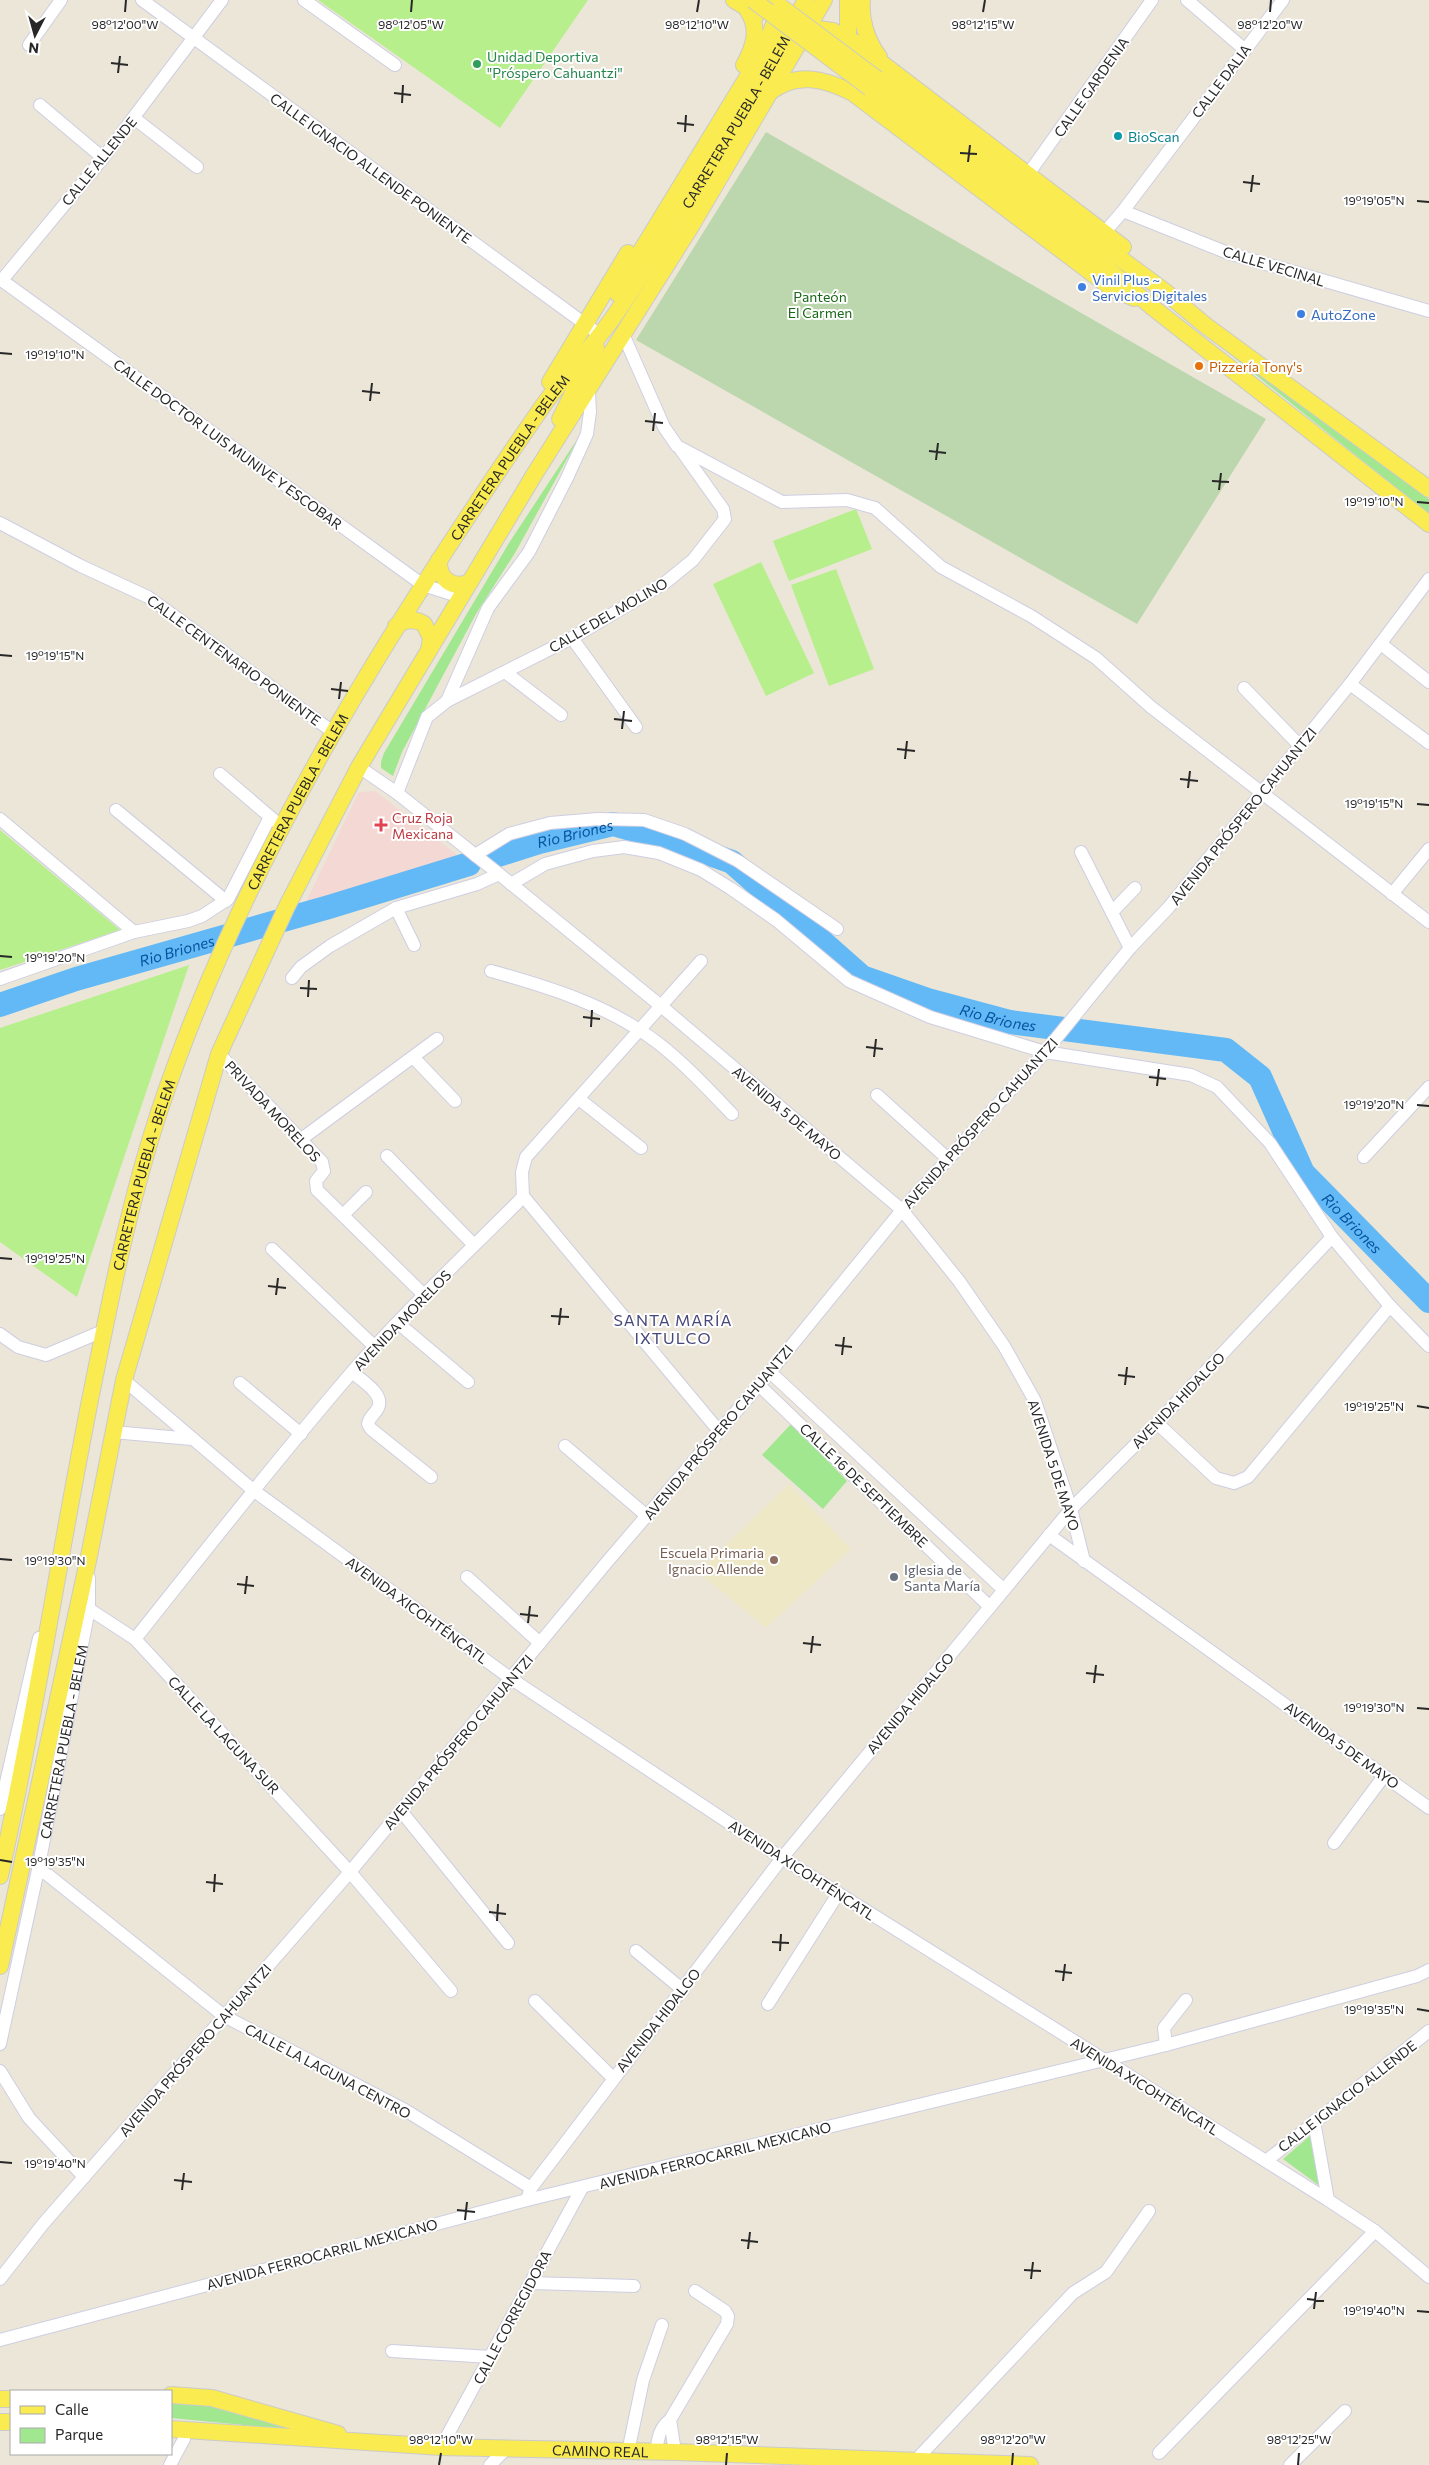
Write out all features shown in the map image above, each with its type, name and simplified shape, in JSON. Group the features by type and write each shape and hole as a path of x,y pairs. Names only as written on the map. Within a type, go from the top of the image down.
{"main road":[{"path":"734,0 751,5 871,90 1163,290 1205,325 1429,489"},
{"path":"772,0 871,90 1108,269 1152,307 1429,524"},
{"path":"534,475 638,256 764,50 773,26 776,0"},
{"path":"848,0 847,38 854,71 871,90"},
{"path":"862,0 862,14 866,34 881,61"},
{"name":"CARRETERA PUEBLA - BELEM","path":"0,1876 39,1682 78,1453 128,1214 160,1110 205,991 283,827 333,732 396,626 540,410 572,366 600,334 655,254 758,85 798,24 816,3"},
{"path":"751,5 773,26"},
{"path":"751,5 755,28 753,48"},
{"path":"540,410 556,369 745,64 753,48 773,26 798,24 833,32 847,38 881,61 1029,173 1139,260 1163,290"},
{"name":"CARRETERA PUEBLA - BELEM","path":"0,1966 60,1682 89,1556 124,1380 219,1054 287,906 359,767 534,475 589,392 690,228 768,94 798,24"},
{"path":"768,94 788,82 814,78 839,86 871,90"},
{"path":"439,560 440,572 447,581 458,585 470,582"},
{"path":"396,626 413,619 424,624 431,638 428,650"},
{"path":"172,2395 212,2398 357,2440"},
{"name":"CAMINO REAL","path":"178,2434 357,2440 441,2447 675,2452 812,2461 916,2460 1030,2465"}],"street":[{"path":"29,46 62,0"},
{"name":"CALLE IGNACIO ALLENDE PONIENTE","path":"142,0 600,334"},
{"name":"CALLE ALLENDE","path":"1,280 103,158 222,0"},
{"path":"304,0 395,65"},
{"name":"CALLE GARDENIA","path":"1029,173 1152,0"},
{"path":"1188,0 1244,49"},
{"name":"CALLE DALIA","path":"1104,232 1123,211 1283,0"},
{"path":"40,105 103,158"},
{"path":"134,118 197,167"},
{"name":"CALLE VECINAL","path":"1123,211 1228,253 1429,311"},
{"name":"CALLE DOCTOR LUIS MUNIVE Y ESCOBAR","path":"1,280 423,585 461,598"},
{"path":"623,334 664,427 678,446 782,502 846,500 875,508 941,567 1030,616 1096,658 1151,707 1429,922"},
{"name":"CALLE DEL MOLINO","path":"447,701 488,608 529,552 567,478 587,434 590,412 589,392"},
{"name":"CALLE DEL MOLINO","path":"397,793 427,717 447,701 572,638 666,582 693,560 725,519 723,509 678,446"},
{"name":"CALLE CENTENARIO PONIENTE","path":"0,523 81,566 148,597 333,732"},
{"name":"AVENIDA PRÓSPERO CAHUANTZI","path":"0,2279 43,2224 350,1872 510,1678 770,1372 902,1210 1048,1048 1130,948 1169,907 1350,684 1429,579"},
{"path":"572,638 636,728"},
{"path":"1381,644 1429,682"},
{"path":"505,672 562,715"},
{"path":"1350,684 1429,743"},
{"path":"1244,688 1300,746"},
{"name":"AVENIDA 5 DE MAYO","path":"359,767 397,793 661,1006 902,1210 959,1281 1004,1346 1035,1401 1071,1509 1084,1561"},
{"path":"220,774 283,827"},
{"path":"116,810 226,901"},
{"path":"0,978 134,932 195,919 226,901 270,817"},
{"path":"0,819 134,932"},
{"path":"475,855 508,834 550,823 644,820 684,834 738,861 837,929"},
{"path":"511,884 545,864 593,851 624,848 659,853 701,870 730,888 776,920 849,981 930,1017 1048,1048 1191,1075 1217,1087 1270,1142 1332,1237 1390,1306 1429,1346"},
{"path":"1392,894 1429,849"},
{"path":"1081,852 1130,948"},
{"path":"292,978 301,967 330,946 396,908 477,884 499,874"},
{"path":"1112,912 1135,888"},
{"path":"396,908 414,946"},
{"path":"701,961 526,1157 522,1172 523,1196 718,1431"},
{"path":"491,971 548,987 605,1012 640,1031 658,1043 732,1114"},
{"path":"300,1140 437,1039"},
{"name":"PRIVADA MORELOS","path":"219,1054 324,1167 324,1171 314,1186 317,1190 424,1294"},
{"path":"413,1057 455,1101"},
{"path":"1364,1157 1429,1087"},
{"path":"877,1095 948,1159"},
{"path":"578,1099 641,1148"},
{"path":"386,1156 474,1245"},
{"path":"343,1215 366,1192"},
{"name":"AVENIDA MORELOS","path":"135,1639 254,1490 352,1372 424,1294 523,1196"},
{"name":"AVENIDA HIDALGO","path":"529,2194 613,2078 782,1858 1049,1535 1071,1509 1157,1423 1332,1237"},
{"path":"272,1249 375,1347"},
{"path":"1157,1423 1216,1478 1234,1482 1248,1478 1390,1306"},
{"path":"398,1323 468,1382"},
{"path":"0,1334 18,1347 46,1355 103,1331"},
{"path":"352,1372 378,1396 380,1402 369,1419 368,1424 371,1429 431,1477"},
{"name":"CALLE 16 DE SEPTIEMBRE","path":"770,1372 1004,1590"},
{"name":"AVENIDA XICOHTÉNCATL","path":"124,1380 254,1490 510,1678 838,1894 1328,2200 1375,2231 1429,2277"},
{"path":"240,1383 301,1434"},
{"name":"CALLE 16 DE SEPTIEMBRE","path":"759,1385 990,1607"},
{"path":"113,1432 192,1439"},
{"path":"825,1448 837,1435"},
{"path":"565,1446 647,1516"},
{"path":"890,1511 904,1497"},
{"name":"AVENIDA 5 DE MAYO","path":"1049,1535 1429,1808"},
{"path":"952,1570 966,1555"},
{"name":"CARRETERA PUEBLA - BELEM","path":"0,2044 38,1870 89,1608 89,1556"},
{"name":"CARRETERA PUEBLA - BELEM","path":"0,1809 27,1684 60,1561"},
{"path":"467,1578 540,1643"},
{"name":"CALLE LA LAGUNA SUR","path":"89,1608 135,1639 350,1872 451,1992"},
{"path":"1334,1842 1384,1776"},
{"path":"401,1811 508,1943"},
{"name":"CALLE LA LAGUNA CENTRO","path":"38,1870 48,1875 224,2016 405,2110 529,2194"},
{"path":"768,2004 838,1894"},
{"path":"636,1951 682,1990"},
{"name":"AVENIDA FERROCARRIL MEXICANO","path":"0,2340 529,2194 582,2188 1166,2045 1417,1976 1429,1970"},
{"path":"1166,2045 1164,2028 1186,2000"},
{"path":"535,2001 613,2078"},
{"name":"CALLE IGNACIO ALLENDE","path":"1266,2161 1429,2031"},
{"path":"0,2071 29,2118 84,2177"},
{"path":"1314,2122 1328,2200"},
{"name":"CALLE CORREGIDORA","path":"441,2447 582,2188"},
{"path":"916,2460 1073,2293 1106,2272 1149,2211"},
{"path":"1158,2453 1375,2231"},
{"path":"530,2283 634,2286"},
{"path":"656,2452 659,2432 663,2425 670,2420 727,2324 728,2316 725,2311 695,2291"},
{"path":"628,2452 643,2380 662,2325"},
{"path":"392,2351 491,2357"},
{"path":"1290,2465 1345,2411"},
{"path":"670,2420 673,2428 675,2452"},
{"path":"170,2465 178,2434"},
{"path":"490,2465 506,2449"}],"shaded area":[{"name":"Cruz Roja Mexicana","path":"375,791 461,858 397,881 302,910 359,792"},
{"name":"Escuela Primaria Ignacio Allende","path":"789,1484 851,1549 766,1628 698,1572"}],"green space":[{"name":"Unidad Deportiva \"Próspero Cahuantzi\"","path":"318,0 588,0 500,128"},
{"name":"Panteón El Carmen","path":"766,132 1266,419 1137,624 636,340"},
{"path":"1135,278 1429,499 1429,514"},
{"path":"582,432 515,553 476,614 402,752 393,776 381,768 384,753 509,543"},
{"path":"856,509 872,549 789,581 773,541"},
{"path":"761,562 814,673 766,696 713,584"},
{"path":"836,569 874,669 829,686 791,585"},
{"path":"0,830 120,930 0,970"},
{"path":"189,965 77,1297 0,1242 0,1028"},
{"path":"792,1423 847,1481 823,1509 762,1455"},
{"path":"1312,2134 1321,2187 1283,2159"},
{"path":"172,2401 233,2411 293,2430 172,2418"}],"waterway":[{"name":"Rio Briones","path":"498,855 539,842 613,824 680,843 732,862 862,977 928,1000 1010,1022 1226,1050 1260,1077 1303,1173 1429,1301"},
{"name":"Rio Briones","path":"0,1005 76,979 329,907 469,864"}],"place":[{"name":"Unidad Deportiva \"Próspero Cahuantzi\"","path":"477,64"},
{"name":"BioScan","path":"1118,136"},
{"name":"Vinil Plus ~ Servicios Digitales","path":"1082,287"},
{"name":"AutoZone","path":"1301,314"},
{"name":"Pizzería Tony's","path":"1199,366"},
{"name":"Cruz Roja Mexicana","path":"381,825"},
{"name":"Escuela Primaria Ignacio Allende","path":"774,1560"},
{"name":"Iglesia de Santa María","path":"894,1577"}],"district":[{"name":"SANTA MARÍA IXTULCO","path":"673,1328"}]}
